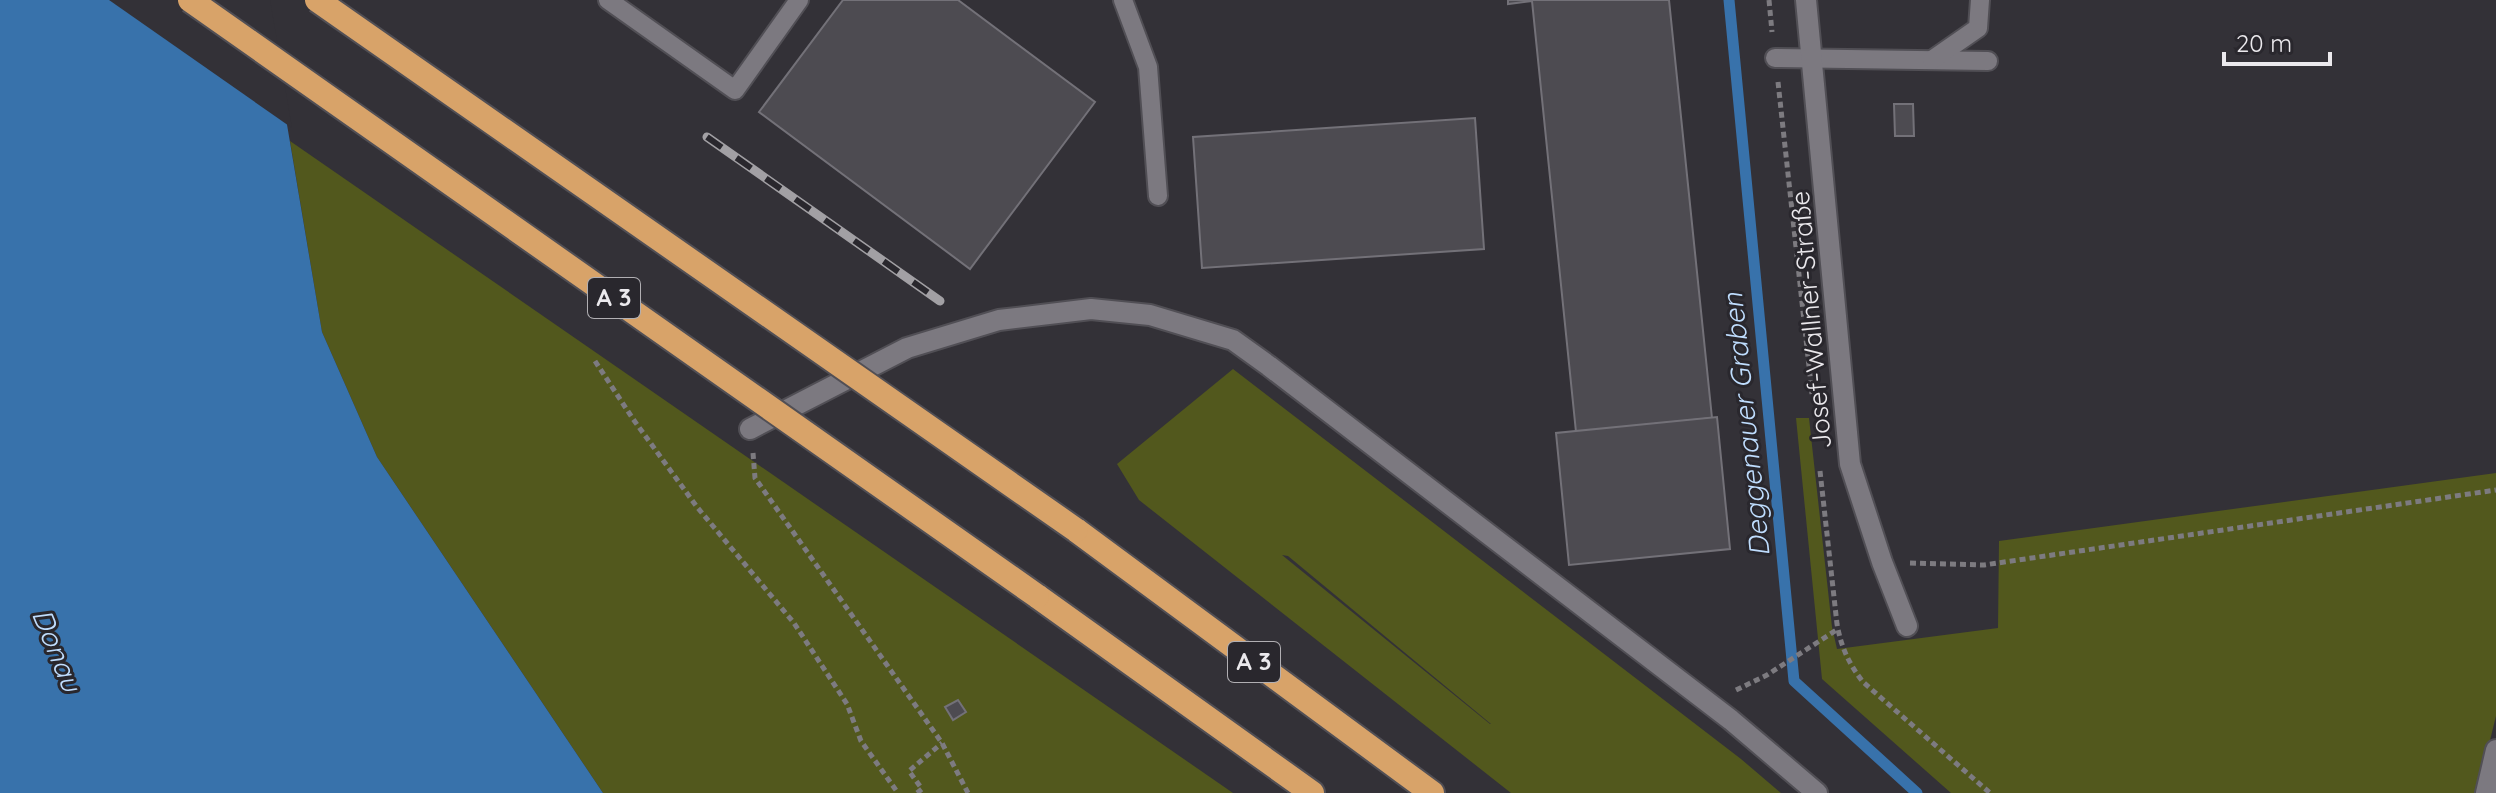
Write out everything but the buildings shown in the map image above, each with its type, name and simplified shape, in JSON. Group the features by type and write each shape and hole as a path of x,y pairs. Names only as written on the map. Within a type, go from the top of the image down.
{"highway":[{"name":"A 3","path":"190,0 1312,793"},
{"name":"A 3","path":"317,0 1076,530 1432,793"}],"street":[{"name":"Josef-Wallner-Straße","path":"1806,0 1850,464 1907,626"},
{"path":"750,429 907,348 999,320 1091,309 1150,315 1233,340 1720,712 1817,793"},
{"path":"2486,793 2496,750"}],"lane":[{"path":"608,0 735,90 799,0"},
{"path":"1123,0 1148,67 1158,196"},
{"path":"1932,60 1978,28 1980,0"},
{"path":"1775,58 1988,61"}],"path":[{"path":"1769,0 1813,404"},
{"path":"595,361 697,507 794,623 847,704 861,741 898,793"},
{"path":"750,429 755,478 942,743 968,793"},
{"path":"1820,467 1838,629 1851,667 1863,682 1990,793"},
{"path":"1882,562 1984,565 2496,490"},
{"path":"1766,676 1838,629"},
{"path":"917,793 922,789 909,771 942,743"}],"green space":[{"path":"290,141 1233,793 603,793 377,457 322,332"},
{"path":"1233,369 1741,759 1781,793 1511,793 1139,500 1117,464","holes":["1282,555 1288,556 1491,724"]},
{"path":"1796,418 1809,418 1837,649 1998,628 1999,541 2496,473 2496,716 2477,793 1951,793 1822,679"}],"water":[{"name":"Donau","path":"0,0 266,0 322,332 377,457 603,793 0,793"}],"pier":[{"path":"109,0 270,0 292,128"}],"waterway":[{"name":"Deggenauer Graben","path":"1729,0 1794,681 1917,793"}],"railway":[{"path":"707,137 940,301"}]}
